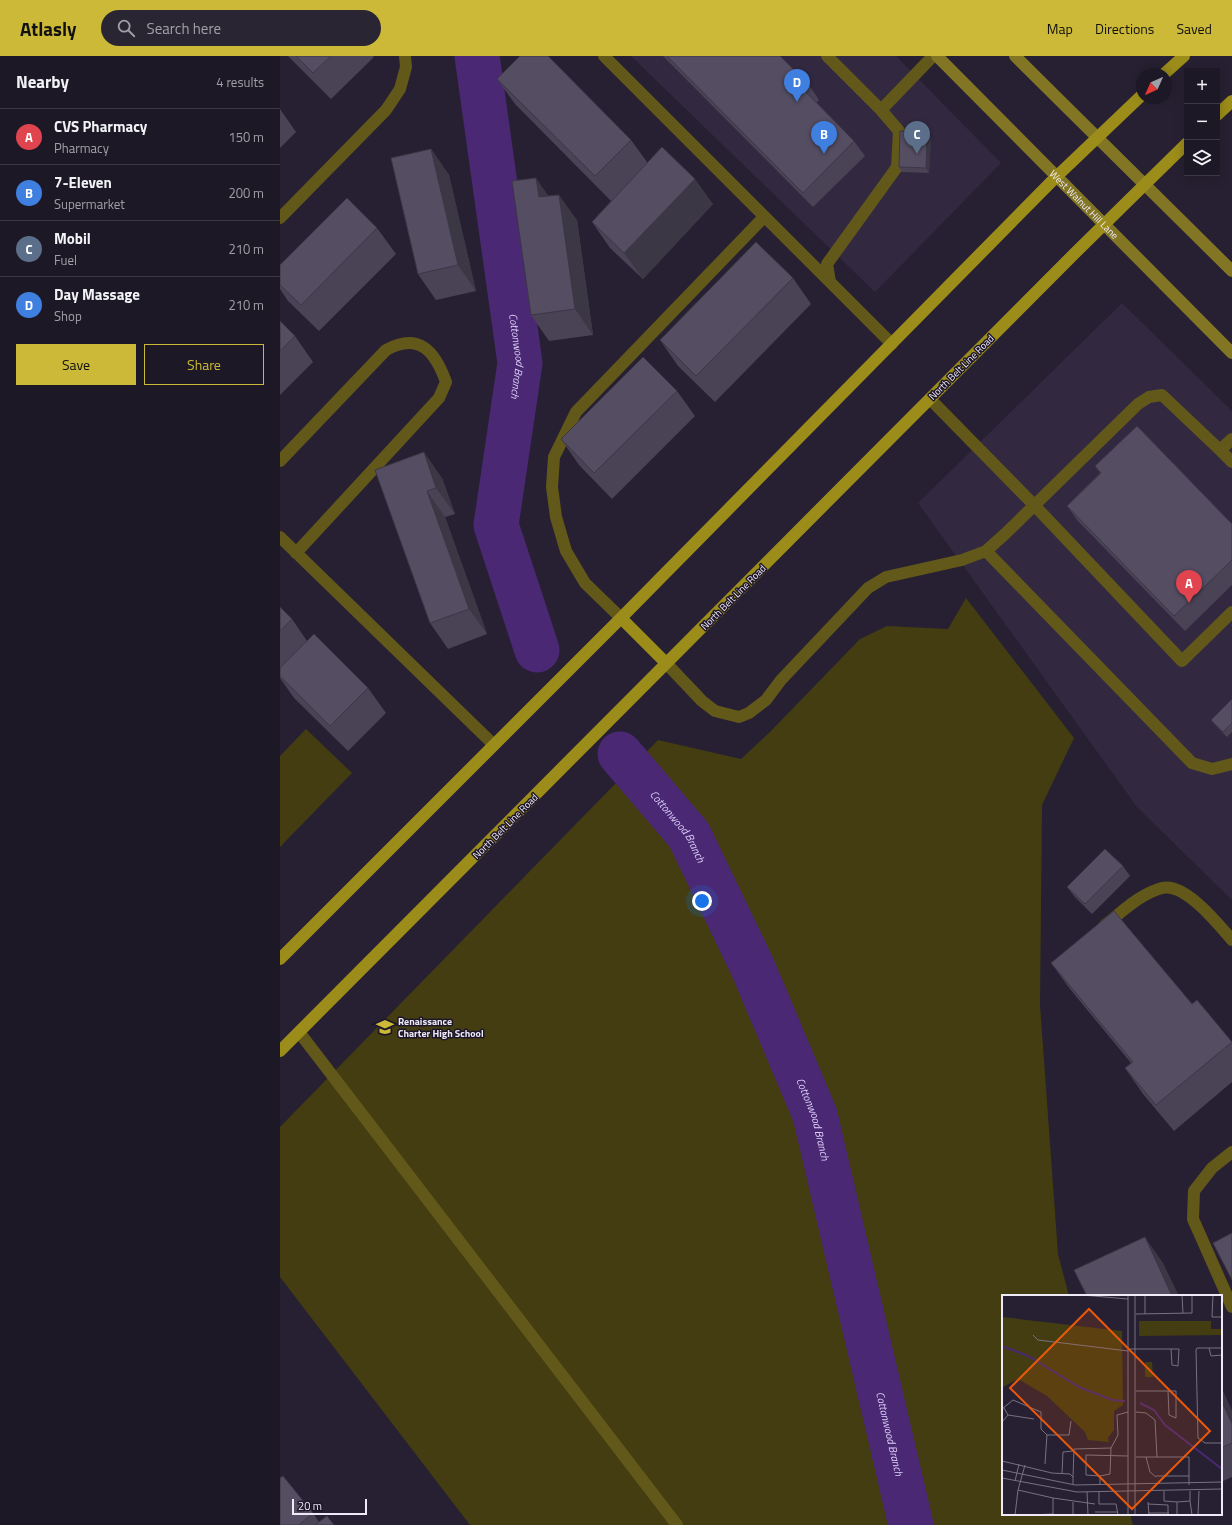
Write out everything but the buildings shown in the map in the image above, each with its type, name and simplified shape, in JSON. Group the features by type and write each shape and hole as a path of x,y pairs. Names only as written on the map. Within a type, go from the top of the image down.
{"main road":[{"name":"West Walnut Hill Lane","path":"937,56 1232,353"},
{"path":"1015,56 1232,271"},
{"path":"1171,68 1184,56"},
{"path":"280,959 622,618 1056,177 1136,101"},
{"path":"1220,112 1232,101"},
{"name":"North Belt Line Road","path":"282,1046 299,1032 1103,224 1184,146"},
{"path":"622,618 666,664"}],"street":[{"path":"280,218 386,110 400,88 406,67 405,56"},
{"path":"604,56 892,344"},
{"path":"827,56 881,110 899,131 897,167 828,264 830,282"},
{"path":"881,110 933,56"},
{"path":"622,618 585,583 566,551 556,517 552,487 554,457 576,412 764,217"},
{"path":"280,461 386,350 398,343 414,342 426,350 440,364 446,382 439,398 296,553"},
{"path":"666,664 702,701 715,711 739,717 750,713 766,700 782,680 868,588 886,577 962,560 986,551 1035,506 1138,404 1149,397 1162,395 1232,462"},
{"path":"930,399 1035,506 1182,661 1232,612"},
{"path":"1220,450 1232,439"},
{"path":"280,537 494,745"},
{"path":"986,551 1192,763 1212,769 1232,764"},
{"path":"1094,934 1144,896 1164,887 1183,892 1199,903 1232,940"},
{"path":"299,1032 677,1525"},
{"path":"1232,1152 1212,1168 1194,1191 1193,1218 1232,1307"}],"shaded area":[{"path":"631,56 896,56 1001,163 875,292"},
{"path":"1122,303 1232,411 1232,900 1137,807 918,503"},
{"path":"966,598 1074,738 1042,805 1040,1005 1058,1254 1069,1295 1002,1295 1002,1515 1130,1515 1133,1525 470,1525 280,1277 280,1127 658,740 741,759 770,732 860,639 887,626 948,629"},
{"path":"306,729 352,773 280,847 280,756"}],"waterway":[{"name":"Cottonwood Branch","path":"477,56 520,363 496,525 537,650"},
{"name":"Cottonwood Branch","path":"620,754 689,835 753,968 815,1115 911,1525"}],"place":[{"name":"Day Massage","path":"797,102"},
{"name":"7-Eleven","path":"824,154"},
{"name":"Mobil","path":"917,154"},
{"name":"CVS Pharmacy","path":"1189,603"},
{"name":"Renaissance Charter High School","path":"385,1027"}]}
